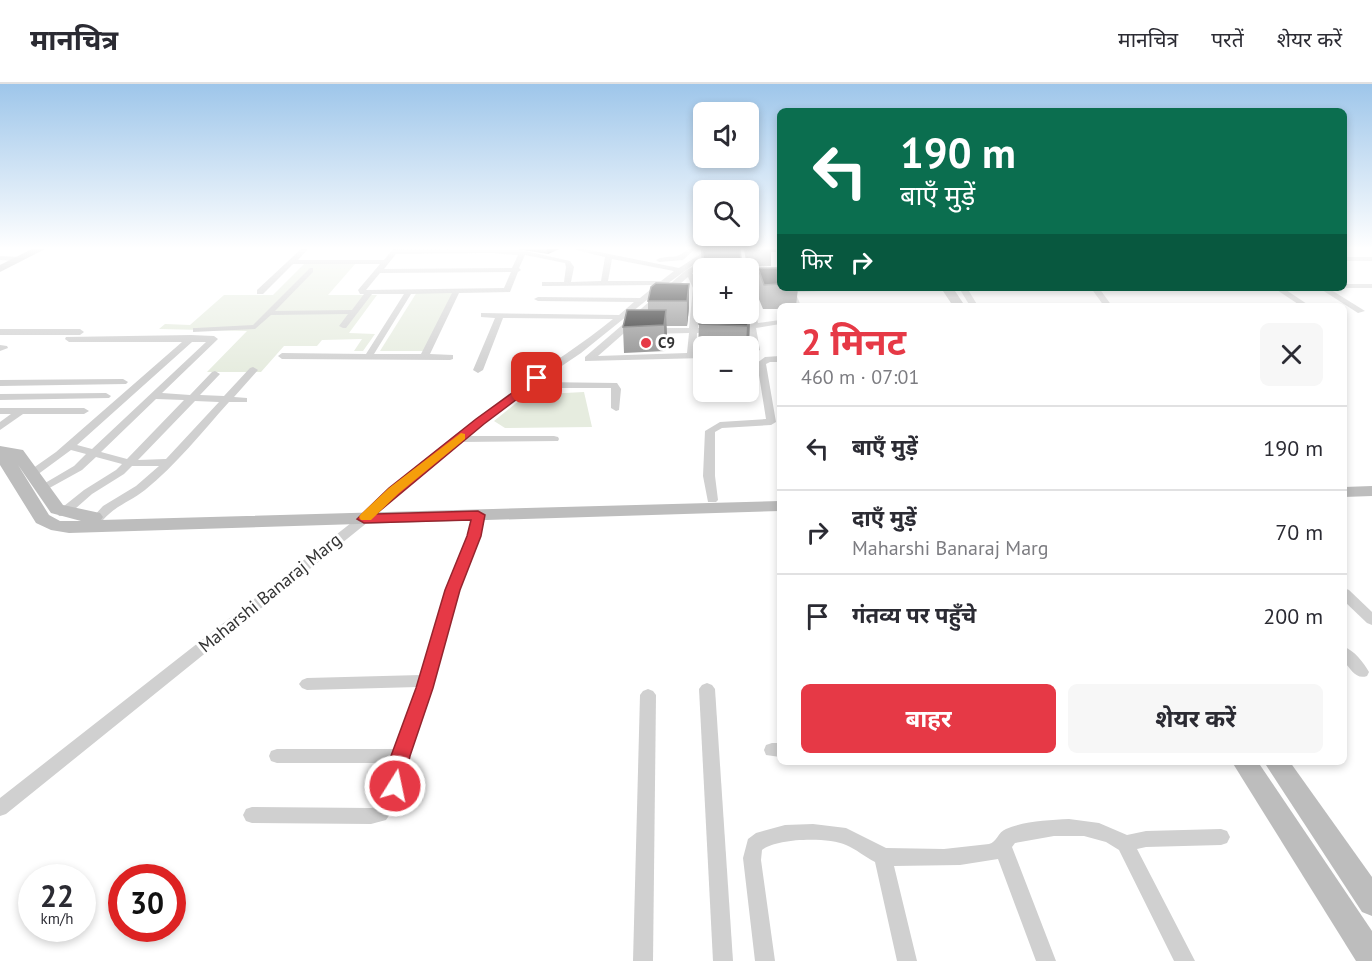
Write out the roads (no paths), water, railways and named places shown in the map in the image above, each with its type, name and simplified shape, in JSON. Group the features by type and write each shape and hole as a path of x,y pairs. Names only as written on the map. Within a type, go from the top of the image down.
{"street":[{"path":"0,333 247,329 257,326 291,290"},
{"path":"363,290 370,292 507,290"},
{"path":"424,358 457,290"},
{"name":"Maharshi Banaraj Marg","path":"0,808 527,385 559,365 654,290"},
{"path":"589,359 664,290"},
{"path":"559,365 589,359 691,356 697,290"},
{"path":"368,357 409,291"},
{"path":"1283,291 1301,303"},
{"path":"1328,291 1361,311"},
{"path":"343,326 370,292"},
{"path":"538,299 643,300"},
{"path":"1347,311 1372,311"},
{"path":"270,313 353,312"},
{"path":"484,315 622,317"},
{"path":"478,370 500,316"},
{"path":"739,330 777,323"},
{"path":"752,324 754,336"},
{"path":"645,331 727,330"},
{"path":"621,331 633,331"},
{"path":"33,473 69,446 191,338"},
{"path":"44,488 69,475 93,454 214,339 69,339"},
{"path":"282,356 450,357"},
{"path":"712,500 709,476 711,431 720,425 771,422 761,363 777,359"},
{"path":"99,517 107,507 140,488 169,462 253,370"},
{"path":"63,513 88,492 130,463 215,374"},
{"path":"0,427 58,382"},
{"path":"0,383 123,382"},
{"path":"527,385 614,385 616,408"},
{"path":"0,397 106,396"},
{"path":"155,396 244,400"},
{"path":"0,411 84,411"},
{"path":"458,440 554,439"},
{"path":"69,446 130,463 169,462"},
{"path":"0,451 17,453 57,509 63,513 99,517 478,515 777,506"},
{"path":"0,459 9,463 42,519 57,526 777,498"},
{"path":"1347,484 1372,483"},
{"path":"1347,492 1372,491"},
{"path":"252,815 356,817 380,814 392,798 400,756 427,681 453,590 474,536 478,515"},
{"path":"1347,596 1372,620"},
{"path":"1347,655 1362,672"},
{"path":"307,684 427,681"},
{"path":"706,689 723,961"},
{"path":"643,961 648,694"},
{"path":"277,756 400,756"},
{"path":"1246,765 1372,958"},
{"path":"1278,765 1372,902"},
{"path":"765,961 752,860 753,848 758,841 783,833 845,836 883,857 973,855 992,853 1002,846 1009,836 1087,827 1113,835 1125,844 1185,961"},
{"path":"1125,844 1146,839 1221,837"},
{"path":"1002,846 1046,961"},
{"path":"883,857 906,961"}],"place":[{"name":"C9","path":"646,343"}]}
